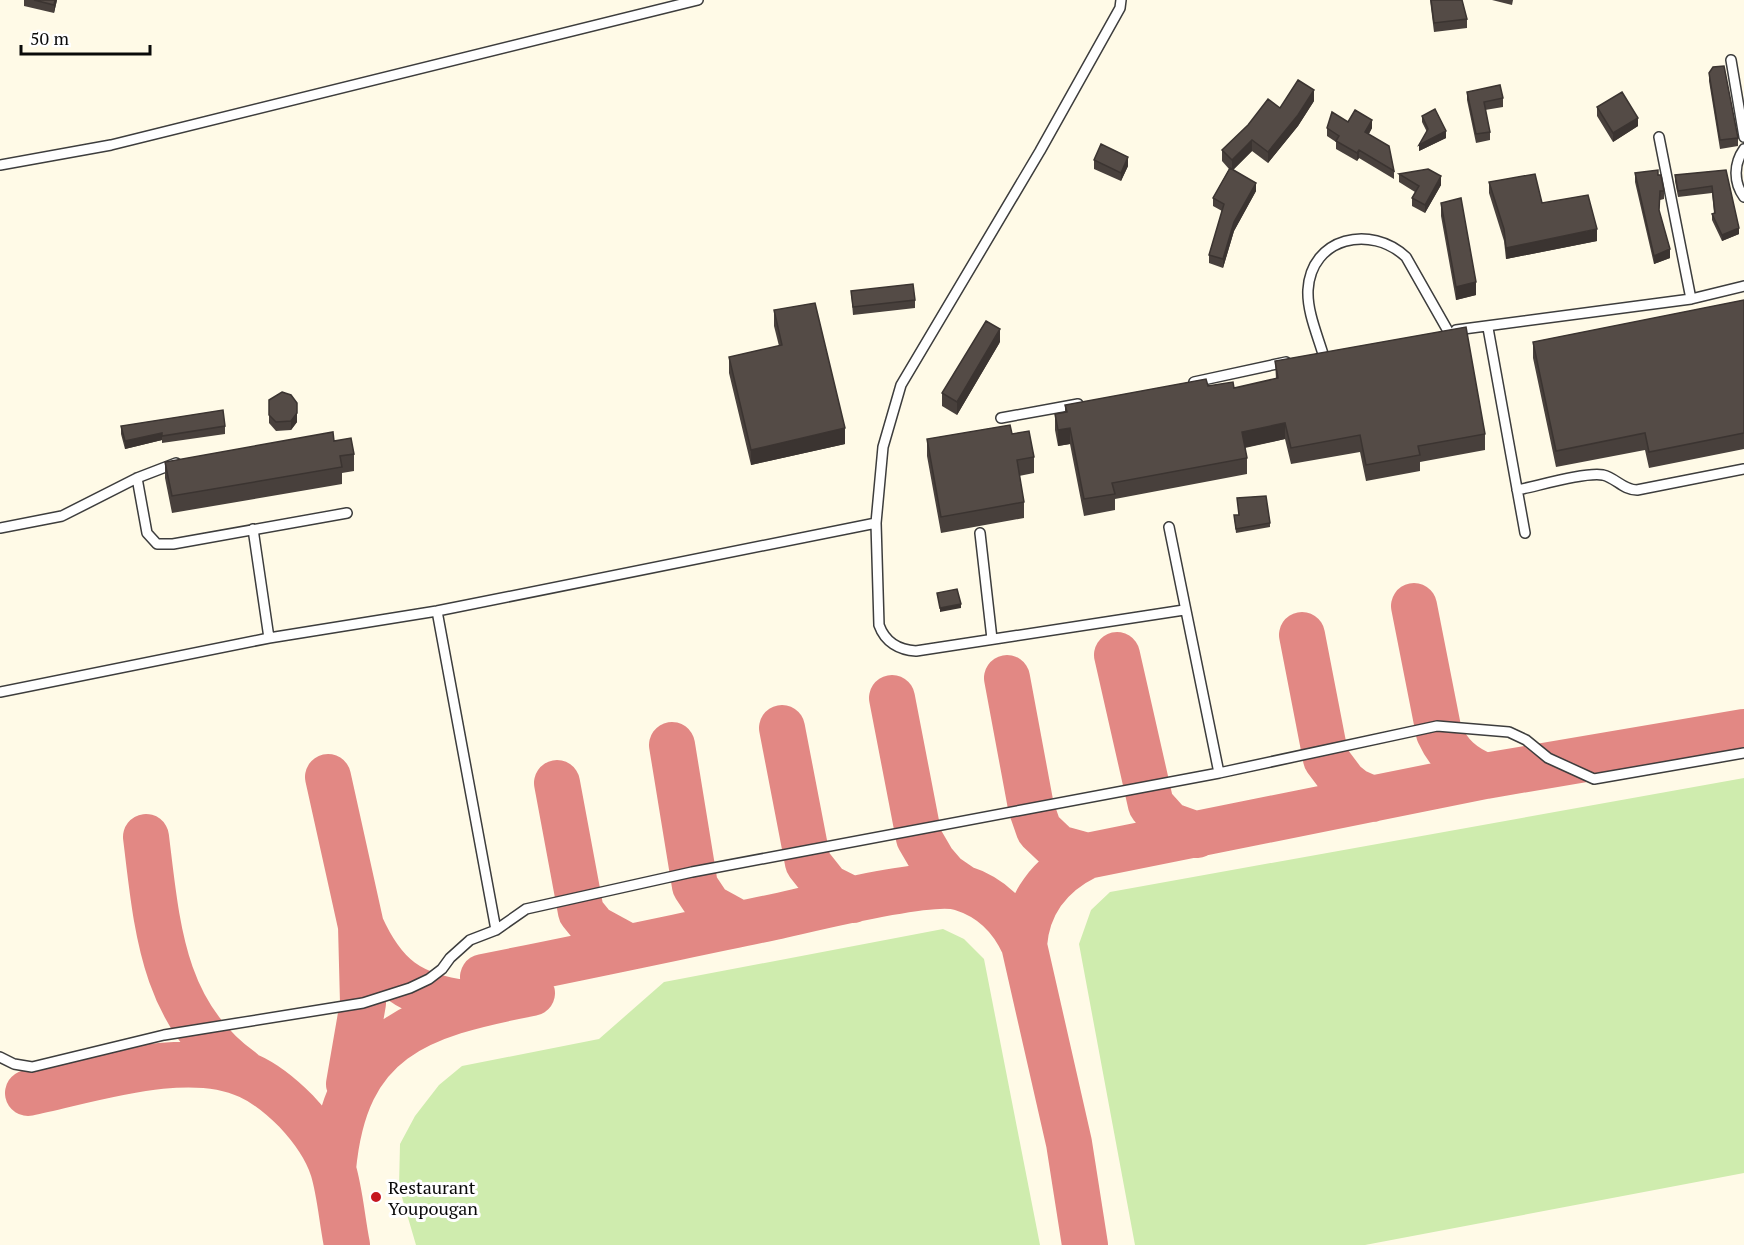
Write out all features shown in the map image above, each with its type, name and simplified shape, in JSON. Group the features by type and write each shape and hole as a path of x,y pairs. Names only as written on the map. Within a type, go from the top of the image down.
{"lane":[{"path":"0,165 111,145 698,0"},
{"path":"1121,0 1120,8 1040,151 909,368 894,403 887,430 876,523 879,625 888,640 898,647 916,651 1184,610"},
{"path":"1731,60 1744,137"},
{"path":"1659,136 1691,299"},
{"path":"1744,149 1736,164 1737,184 1744,197"},
{"path":"1323,354 1309,301 1310,279 1320,259 1346,240 1378,239 1398,249 1406,257 1448,331"},
{"path":"1437,333 1488,328 1691,299 1744,286"},
{"path":"1488,328 1525,533"},
{"path":"1312,356 1334,352"},
{"path":"1186,384 1302,359"},
{"path":"1001,418 1089,402"},
{"path":"0,528 62,516 137,478 165,467 186,463"},
{"path":"1517,490 1598,475 1613,478 1626,488 1637,490 1744,470"},
{"path":"137,478 147,533 157,544 173,544 347,513"},
{"path":"0,692 269,638 437,611 876,523"},
{"path":"1169,527 1184,610 1219,773"},
{"path":"253,529 269,638"},
{"path":"980,533 992,639"},
{"path":"437,611 496,930"},
{"path":"0,1057 14,1064 32,1067 176,1033 363,1002 429,979 442,969 465,944 496,930 526,909 692,872 1219,773 1437,726 1509,732 1526,740 1548,758 1594,779 1744,753"}],"green space":[{"path":"1744,778 1744,1173 1365,1245 1135,1245 1079,944 1091,910 1110,892"},
{"path":"943,929 964,939 984,959 1040,1245 416,1245 399,1187 400,1144 415,1116 439,1085 462,1066 599,1039 664,982"}],"building":[{"path":"34,0 55,0 54,5"},
{"path":"1431,0 1462,0 1467,19 1434,23"},
{"path":"1724,66 1738,138 1720,140 1709,73 1713,67"},
{"path":"1298,80 1314,90 1298,115 1268,152 1252,140 1232,160 1222,150 1248,125 1268,99 1280,108"},
{"path":"1500,85 1503,98 1484,102 1490,132 1476,134 1467,92"},
{"path":"1622,92 1638,118 1613,133 1597,107"},
{"path":"1435,109 1446,131 1419,145 1428,129 1422,116"},
{"path":"1355,110 1372,120 1365,132 1389,146 1394,171 1359,150 1357,153 1336,141 1339,136 1327,128 1332,112 1348,122"},
{"path":"1101,144 1128,157 1121,173 1094,160"},
{"path":"1230,168 1256,183 1234,222 1223,259 1209,255 1224,204 1213,198"},
{"path":"1428,169 1441,176 1425,205 1412,198 1419,186 1399,174"},
{"path":"1658,170 1664,191 1660,191 1659,210 1670,249 1654,256 1635,173"},
{"path":"1726,170 1739,228 1722,235 1712,214 1715,213 1712,186 1678,191 1675,175"},
{"path":"1535,174 1542,203 1588,195 1597,229 1506,248 1504,229 1489,182"},
{"path":"1461,198 1476,282 1456,287 1441,203"},
{"path":"913,284 915,300 853,307 851,291"},
{"path":"1744,300 1744,433 1649,452 1645,433 1556,451 1533,342"},
{"path":"815,303 845,428 751,450 729,357 782,345 774,310"},
{"path":"986,321 1000,329 957,402 942,393"},
{"path":"1466,327 1485,434 1418,446 1420,455 1366,465 1360,435 1291,448 1285,423 1242,432 1247,458 1112,483 1115,494 1084,499 1070,428 1058,430 1055,414 1067,412 1065,405 1206,379 1208,386 1233,382 1234,388 1278,378 1275,361"},
{"path":"282,392 291,395 297,403 297,413 291,421 276,422 269,415 269,400"},
{"path":"223,410 225,426 162,436 162,433 125,441 121,426"},
{"path":"1010,425 1012,434 1029,431 1034,457 1017,460 1024,502 941,517 927,439"},
{"path":"333,432 334,441 351,438 354,454 340,456 342,467 172,496 165,462"},
{"path":"1266,496 1270,523 1236,529 1234,515 1239,515 1237,498"},
{"path":"957,589 961,604 940,608 937,593"}],"taxiway":[{"path":"1414,606 1439,733 1447,748 1458,759 1470,769 1485,776"},
{"path":"1302,635 1326,759 1344,783 1354,791 1372,799"},
{"path":"1117,655 1151,805 1169,825 1197,835"},
{"path":"1007,678 1031,807 1039,830 1058,848 1087,856"},
{"path":"892,698 919,838 933,862 945,876 961,887"},
{"path":"782,728 808,863 827,887 853,900"},
{"path":"1085,1245 1069,1143 1024,945 1026,930 1035,904 1052,881 1062,872 1087,856 1485,776 1744,732"},
{"path":"672,745 695,886 709,907 740,924"},
{"path":"328,777 361,926 363,1003 349,1084"},
{"path":"557,783 581,912 594,928 627,946"},
{"path":"146,837 160,935 179,995 195,1023 215,1048 242,1071"},
{"path":"483,977 870,896 925,887 962,888 982,897 1007,917 1024,945"},
{"path":"361,926 379,959 401,981 429,995 465,1003"},
{"path":"333,1169 340,1125 353,1089 371,1062 394,1040 422,1024 454,1011 532,993"},
{"path":"28,1093 110,1074 169,1065 225,1068 256,1079 291,1106 322,1145 335,1178 347,1245"}],"place":[{"name":"Restaurant Youpougan","path":"376,1197"}]}
